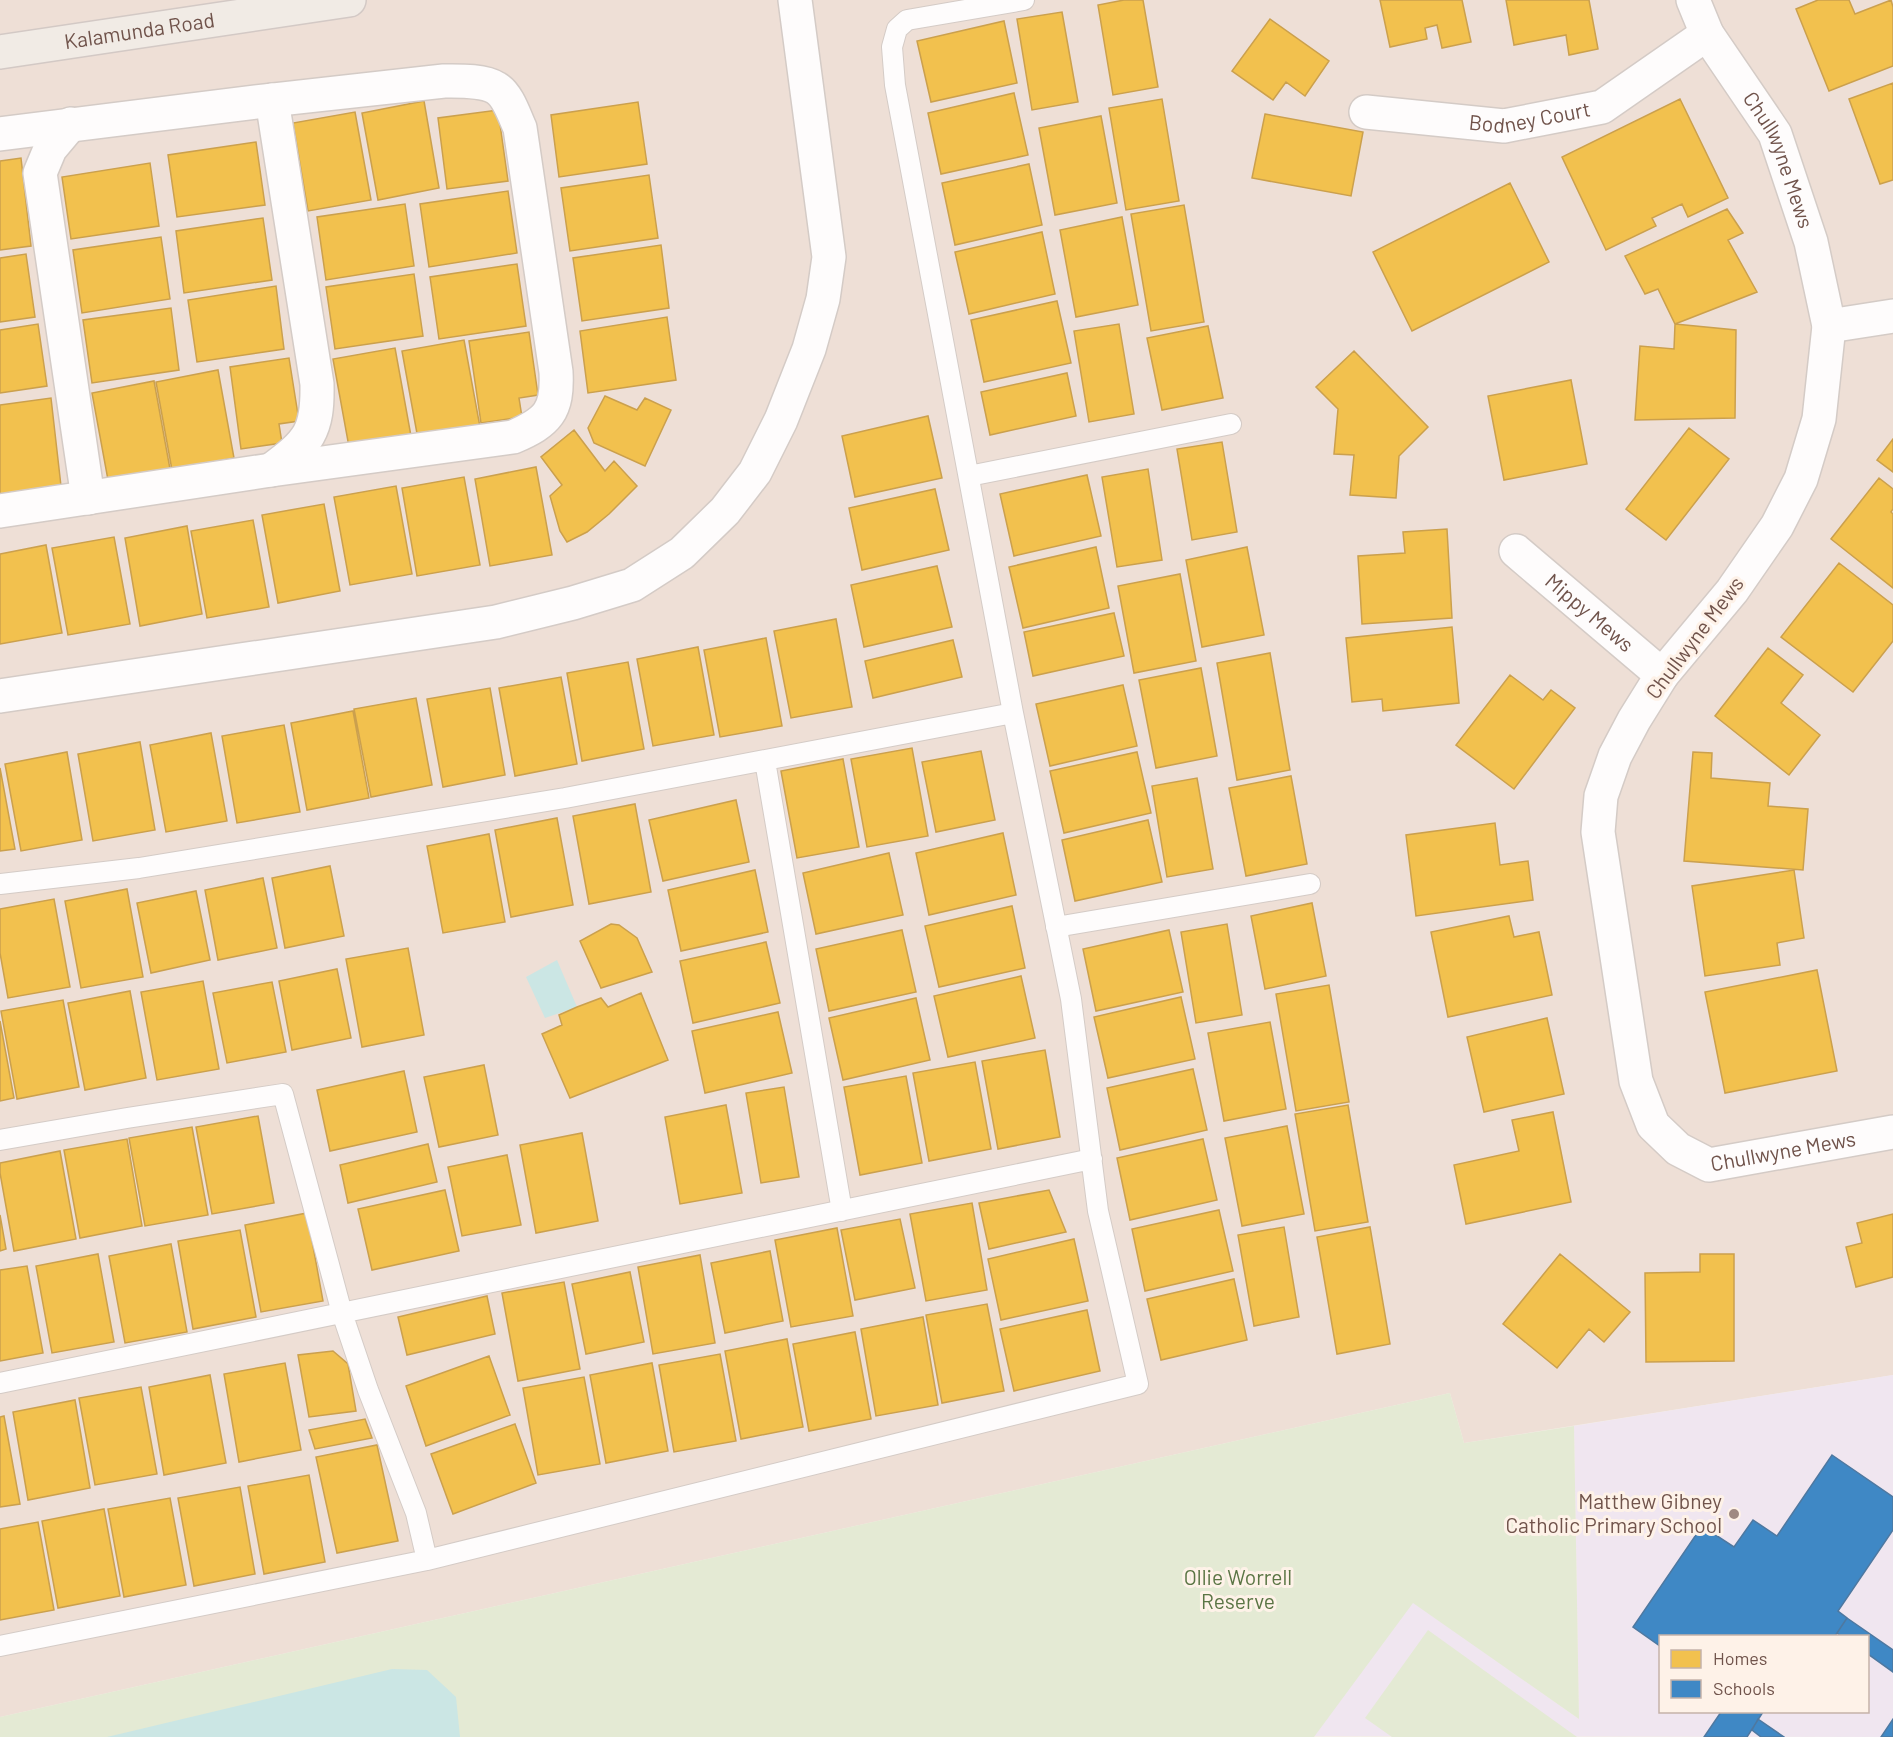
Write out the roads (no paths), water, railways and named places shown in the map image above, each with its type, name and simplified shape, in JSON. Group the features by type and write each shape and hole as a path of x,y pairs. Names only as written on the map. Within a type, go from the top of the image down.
{"main road":[{"name":"Kalamunda Road","path":"0,52 349,0"}],"street":[{"path":"0,696 496,622 573,603 632,585 682,553 725,511 755,472 781,420 809,349 822,300 829,257 795,0"},
{"name":"Chullwyne Mews","path":"1693,0 1707,34 1775,134 1811,242 1829,326 1819,418 1801,479 1777,526 1732,591 1662,675 1615,756 1601,796 1598,832 1636,1081 1653,1125 1678,1149 1709,1165 1893,1132"},
{"name":"Bodney Court","path":"1366,112 1504,126 1602,107 1707,34"},
{"path":"0,134 444,81 471,82 496,88 510,104 520,128 556,372 557,394 549,413 533,428 513,437 261,471 0,511"},
{"path":"261,471 297,451 312,430 318,411 317,384 272,100"},
{"path":"71,124 50,149 40,173 88,498"},
{"path":"1829,326 1893,316"},
{"name":"Mippy Mews","path":"1516,551 1662,675"}],"lane":[{"path":"0,1646 427,1560 1138,1384 1098,1211 1071,999 1013,713 895,86 892,47 897,29 908,20 1024,0"},
{"path":"969,476 1231,424"},
{"path":"0,884 139,868 565,798 1013,713"},
{"path":"765,761 842,1211"},
{"path":"1056,927 1310,884"},
{"path":"0,1140 283,1094 342,1313 368,1390 416,1513 427,1560"},
{"path":"0,1383 1092,1159"}],"water":[{"path":"557,960 577,1007 545,1018 526,977"},
{"path":"392,1669 427,1670 456,1697 460,1737 107,1737"}],"place":[{"name":"Matthew Gibney Catholic Primary School","path":"1734,1514"}],"park label":[{"name":"Ollie Worrell Reserve","path":"1238,1590"}]}
